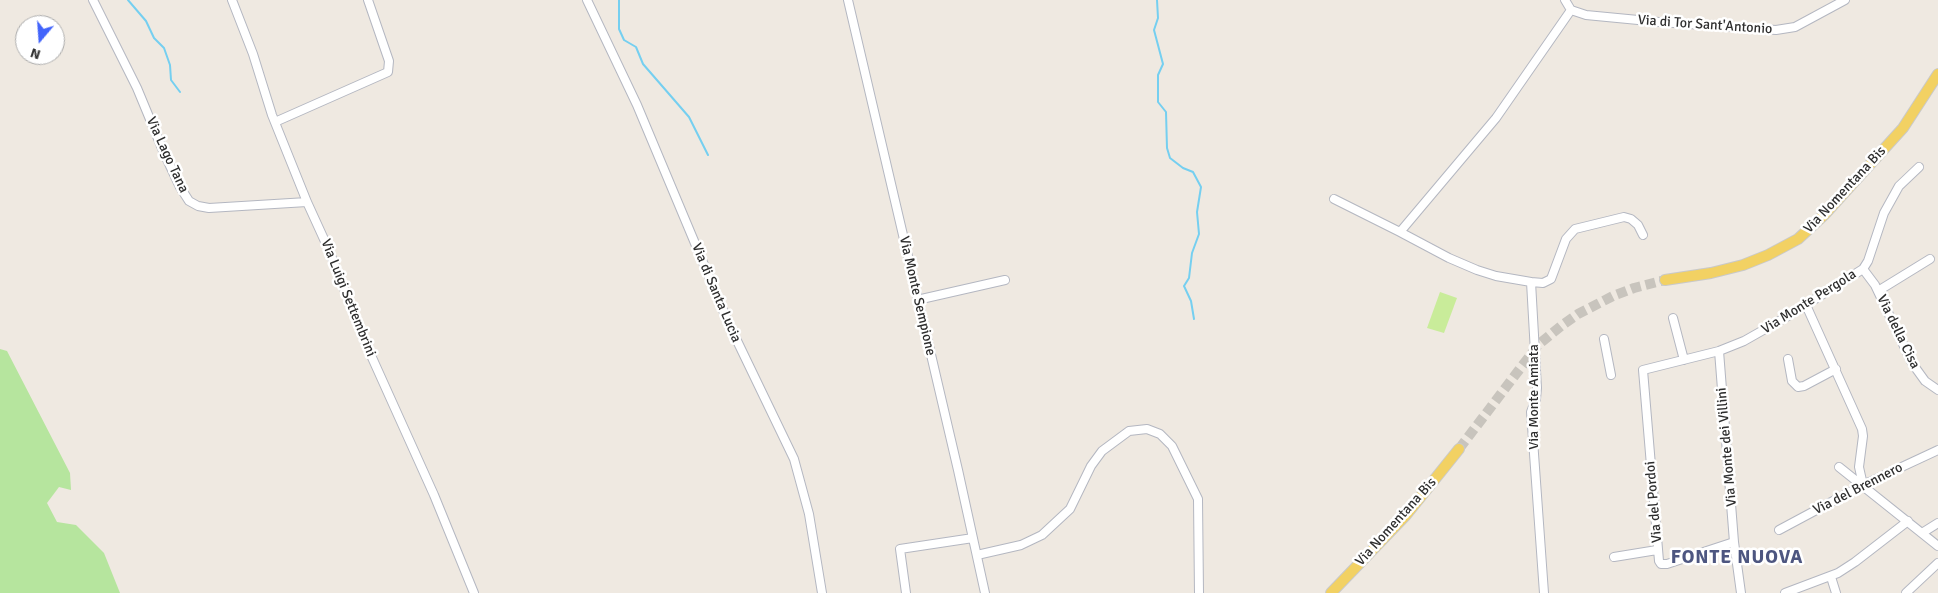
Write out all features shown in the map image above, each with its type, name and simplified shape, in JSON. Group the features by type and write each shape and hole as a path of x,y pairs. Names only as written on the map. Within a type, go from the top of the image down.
{"main road":[{"name":"Via Nomentana Bis","path":"1665,280 1711,273 1743,265 1768,255 1798,239 1825,214 1903,128 1938,74"},
{"name":"Via Nomentana Bis","path":"1331,593 1406,516 1459,449"}],"street":[{"name":"Via Lago Tana","path":"93,0 134,82 180,187 189,201 198,206 209,208 308,202"},
{"name":"Via Luigi Settembrini","path":"232,0 253,54 275,122 365,342 434,495 474,593"},
{"path":"275,122 388,72 389,61 368,0"},
{"name":"Via di Santa Lucia","path":"587,0 637,105 728,322 794,459 805,498 822,593"},
{"name":"Via Monte Sempione","path":"848,0 917,300 942,397 985,593"},
{"path":"1400,232 1496,118 1572,10 1565,0"},
{"name":"Via di Tor Sant'Antonio","path":"1572,10 1591,16 1776,30 1795,27 1844,0"},
{"name":"Via Monte Pergola","path":"1643,370 1719,351 1748,339 1863,269 1868,261 1884,213 1899,186 1919,167"},
{"path":"1334,200 1449,258 1477,270 1496,276 1531,282 1543,283 1551,280 1566,239 1576,229 1624,217 1638,225 1643,235"},
{"path":"1878,291 1930,259"},
{"name":"Via della Cisa","path":"1863,269 1872,279 1912,363 1925,381 1938,390"},
{"path":"917,300 1005,280"},
{"name":"Via Monte Amiata","path":"1531,282 1537,388 1536,399 1531,412 1544,593"},
{"path":"1806,304 1863,431 1859,467 1863,486"},
{"path":"1673,318 1684,360"},
{"path":"1604,339 1611,375"},
{"name":"Via Monte dei Villini","path":"1719,351 1734,542"},
{"path":"1788,359 1793,382 1798,387 1804,386 1836,369"},
{"name":"Via del Pordoi","path":"1643,370 1658,561 1665,564 1734,542"},
{"path":"977,555 1021,545 1042,535 1070,509 1091,466 1102,451 1129,431 1147,428 1160,434 1172,446 1198,499 1199,593"},
{"name":"Via del Brennero","path":"1779,530 1863,486 1938,450"},
{"path":"1838,467 1938,546"},
{"path":"1785,593 1831,577 1855,562 1908,521"},
{"path":"1922,533 1938,523"},
{"path":"906,593 900,549 973,538"},
{"path":"1734,542 1741,593"},
{"path":"1614,557 1657,550"},
{"path":"1906,593 1938,563"},
{"path":"1831,577 1836,593"}],"green space":[{"path":"1440,292 1457,298 1444,333 1427,328"},
{"path":"0,349 7,351 70,473 71,490 59,487 47,503 57,522 76,525 104,553 120,593 0,593"}],"waterway":[{"path":"128,0 146,21 154,38 164,48 170,65 171,80 180,92"},
{"path":"619,0 619,29 624,40 636,47 643,64 689,117 708,155"},
{"path":"1157,0 1158,18 1154,30 1163,64 1158,75 1158,102 1166,112 1167,148 1170,158 1183,168 1193,172 1201,187 1197,212 1199,234 1192,253 1189,278 1184,286 1191,301 1194,319"}],"tunnel":[{"path":"1459,449 1538,345 1561,326 1578,314 1613,296 1665,280"}],"district":[{"name":"FONTE NUOVA","path":"1737,558"}]}
